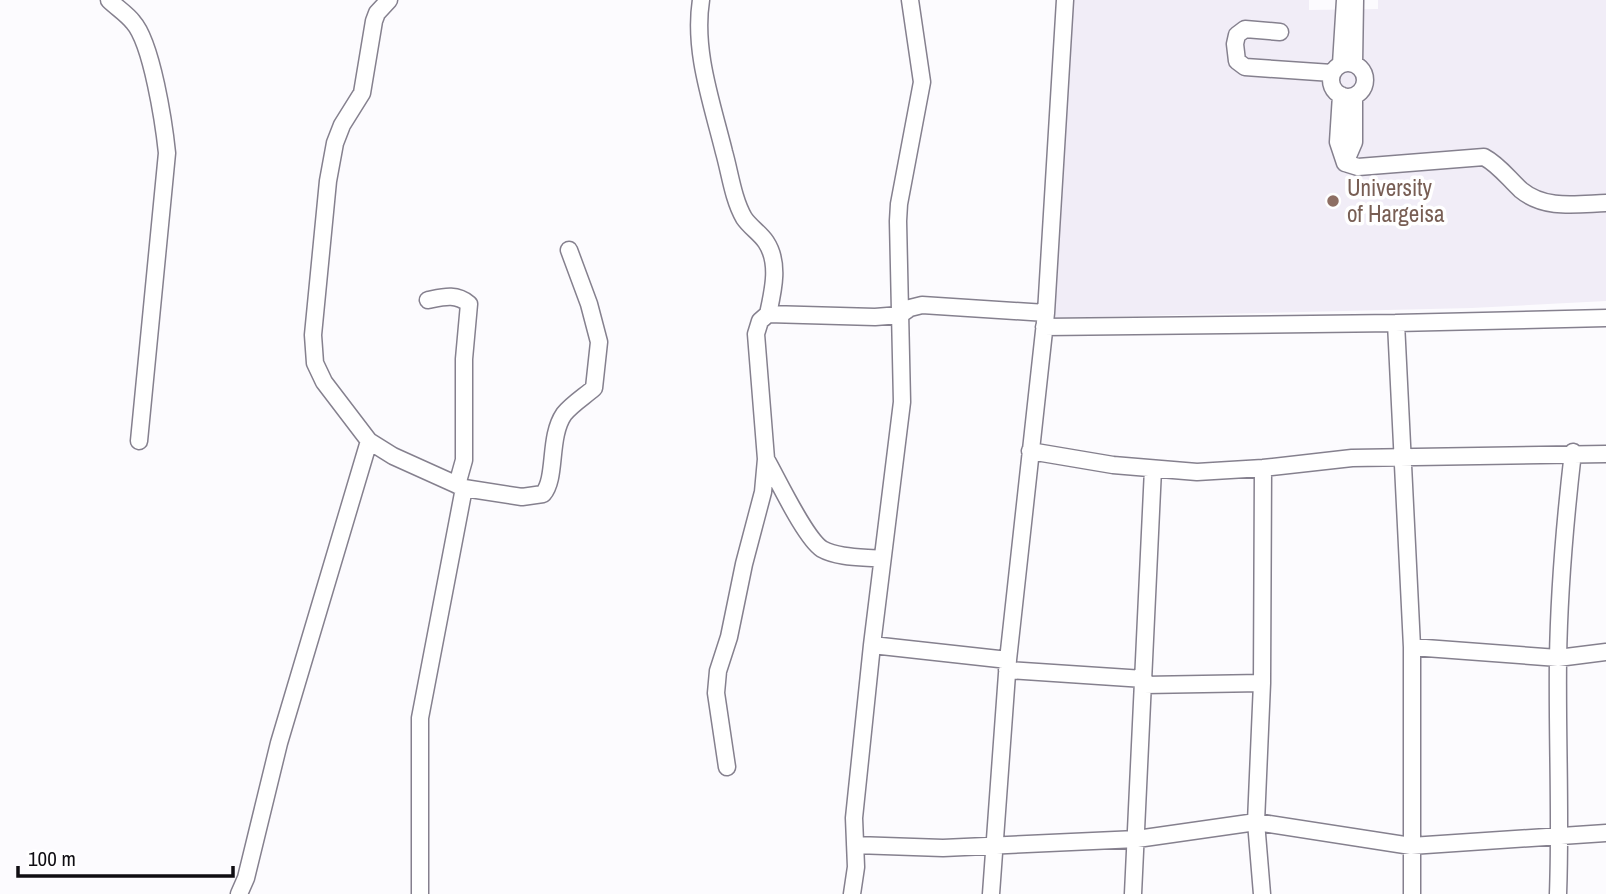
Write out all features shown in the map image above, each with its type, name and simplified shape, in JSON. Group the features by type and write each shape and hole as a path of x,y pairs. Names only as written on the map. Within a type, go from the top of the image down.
{"street":[{"path":"108,0 135,23 145,46 163,114 167,153 139,441"},
{"path":"389,0 377,13 374,21 362,93 342,125 335,143 328,181 313,335 315,363 324,382 369,441 393,456 461,486 522,497 544,494 556,431 565,413 594,388 599,342 589,304 569,250"},
{"path":"701,0 700,37 704,79 734,190 744,218 766,243 774,259 774,290 768,314 760,321 756,334 766,459 763,492 729,637 718,671 716,693 719,727 727,767"},
{"path":"852,894 856,867 854,818 902,401 899,204 922,82 910,0"},
{"path":"991,894 1008,665 1045,320 1065,0"},
{"path":"1342,67 1345,0"},
{"path":"1355,0 1342,67 1332,86 1347,96 1354,142 1345,163 1358,167 1484,157 1495,163 1535,200 1552,204 1606,203"},
{"path":"1280,32 1245,29 1237,35 1237,61 1245,67 1342,67 1364,73 1364,86 1347,96"},
{"path":"420,894 420,718 461,486 469,304 462,298 448,296 428,300"},
{"path":"768,314 875,317 900,315 910,308 922,305 1045,320 1396,323 1606,318"},
{"path":"1396,323 1412,647 1412,894"},
{"path":"239,894 247,886 279,743 317,608 369,441"},
{"path":"1030,451 1153,469 1197,472 1352,458 1606,454"},
{"path":"1558,894 1558,658 1565,522 1573,453"},
{"path":"766,459 809,534 819,546 838,554 882,559"},
{"path":"1262,894 1256,822 1262,683 1263,468"},
{"path":"1133,894 1153,469"},
{"path":"872,645 1144,682 1262,683"},
{"path":"1412,647 1558,658 1606,652"},
{"path":"855,845 995,847 1137,839 1256,822 1411,846 1606,833"}],"shaded area":[{"name":"University of Hargeisa","path":"1071,0 1309,0 1309,10 1378,9 1378,0 1606,0 1606,301 1472,308 1054,318"}],"place":[{"name":"University of Hargeisa","path":"1333,201"}]}
